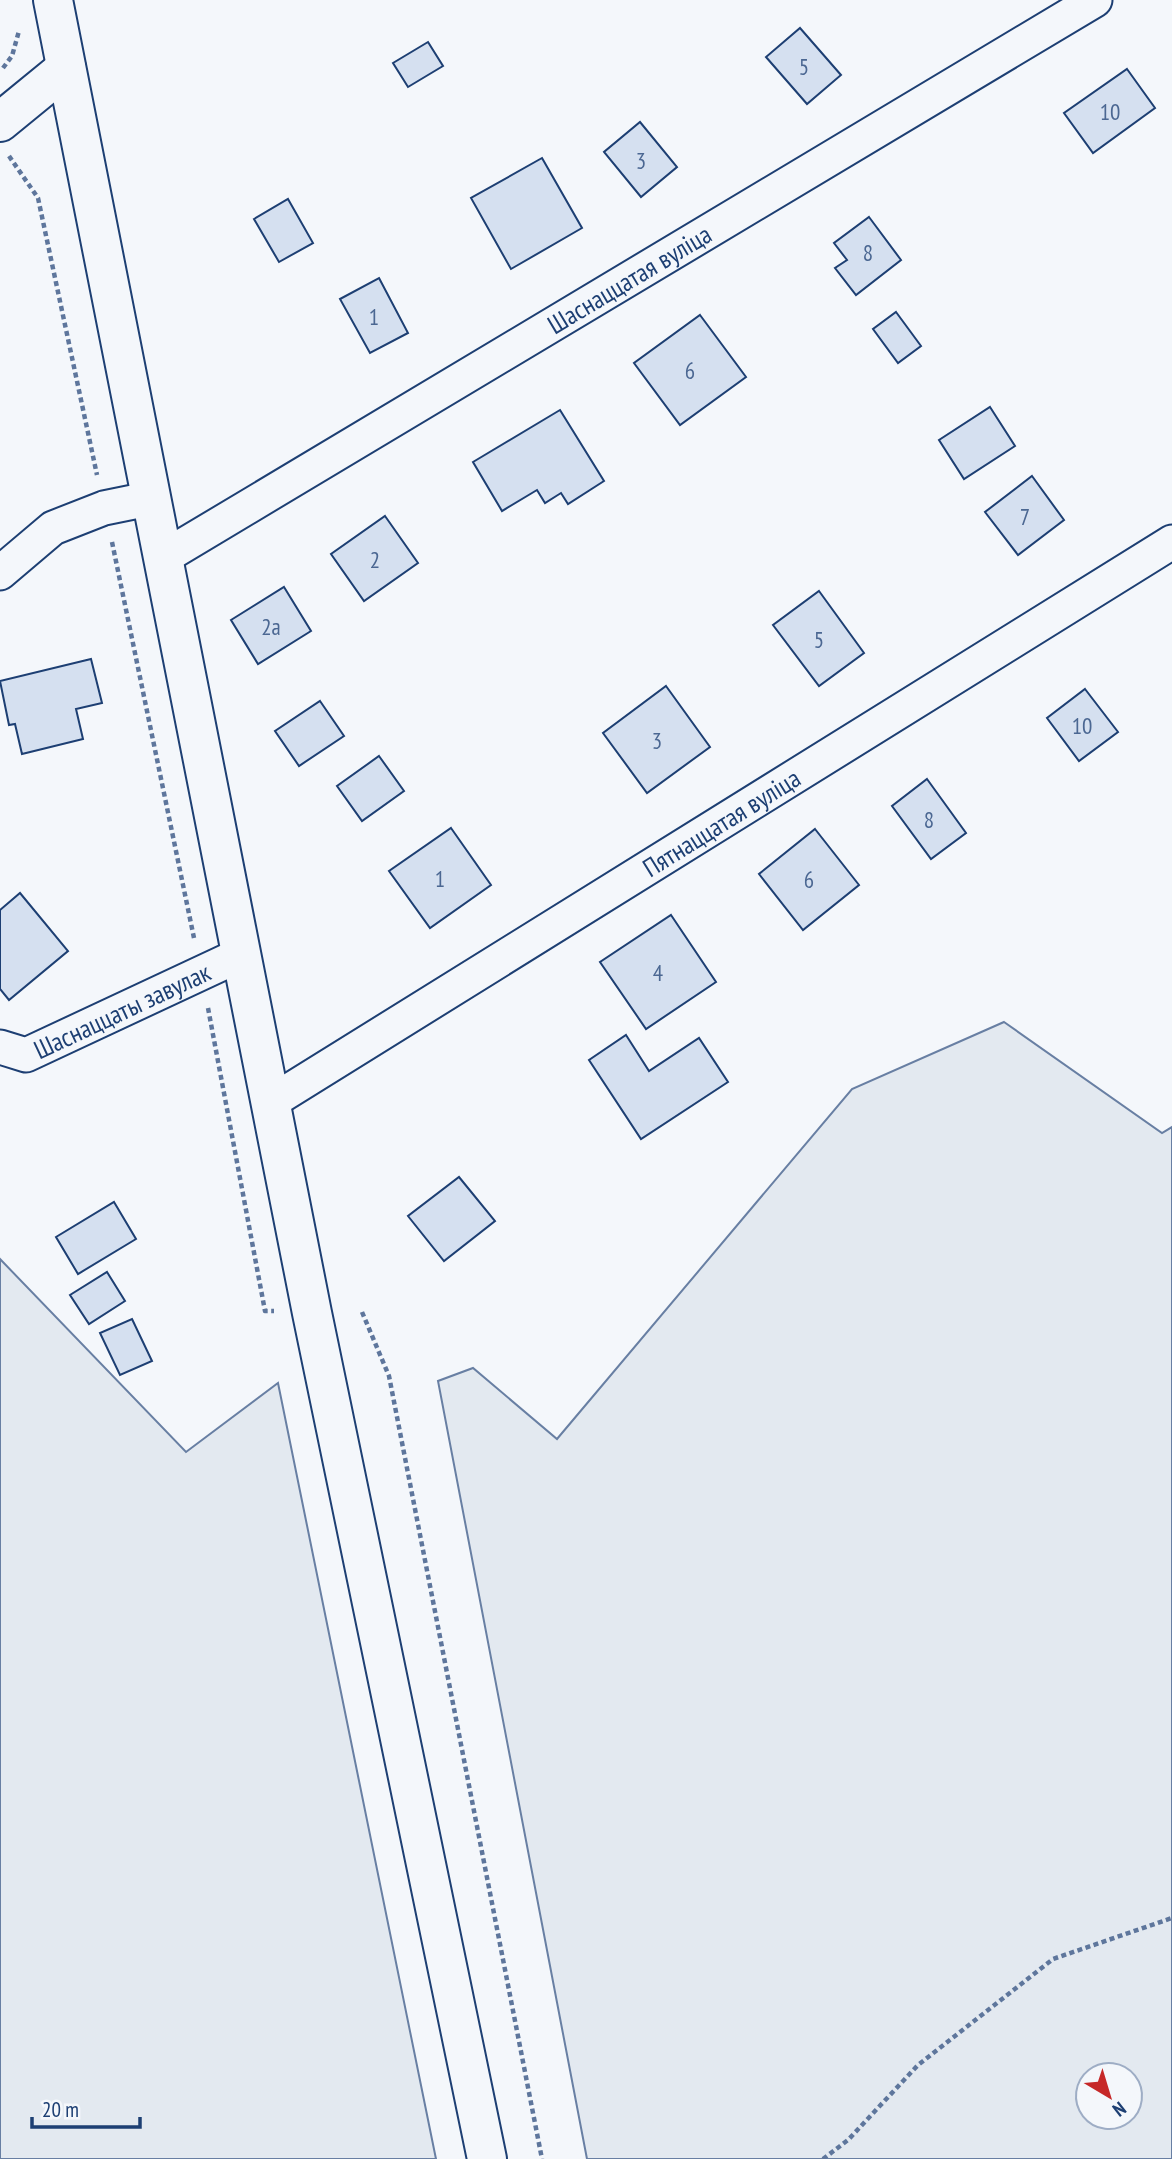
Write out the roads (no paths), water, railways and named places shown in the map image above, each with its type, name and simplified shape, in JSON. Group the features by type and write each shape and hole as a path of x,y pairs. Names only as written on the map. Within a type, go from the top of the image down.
{"main road":[{"path":"47,6 66,68 312,1313 486,2159"},
{"path":"4,138 66,68"}],"street":[{"name":"Шаснаццатая вуліца","path":"164,556 1095,0"},
{"path":"0,573 53,528 104,508 153,498"},
{"name":"Пятнаццатая вуліца","path":"271,1102 1172,542"},
{"name":"Шаснаццаты завулак","path":"0,1047 26,1055 242,954"}]}
